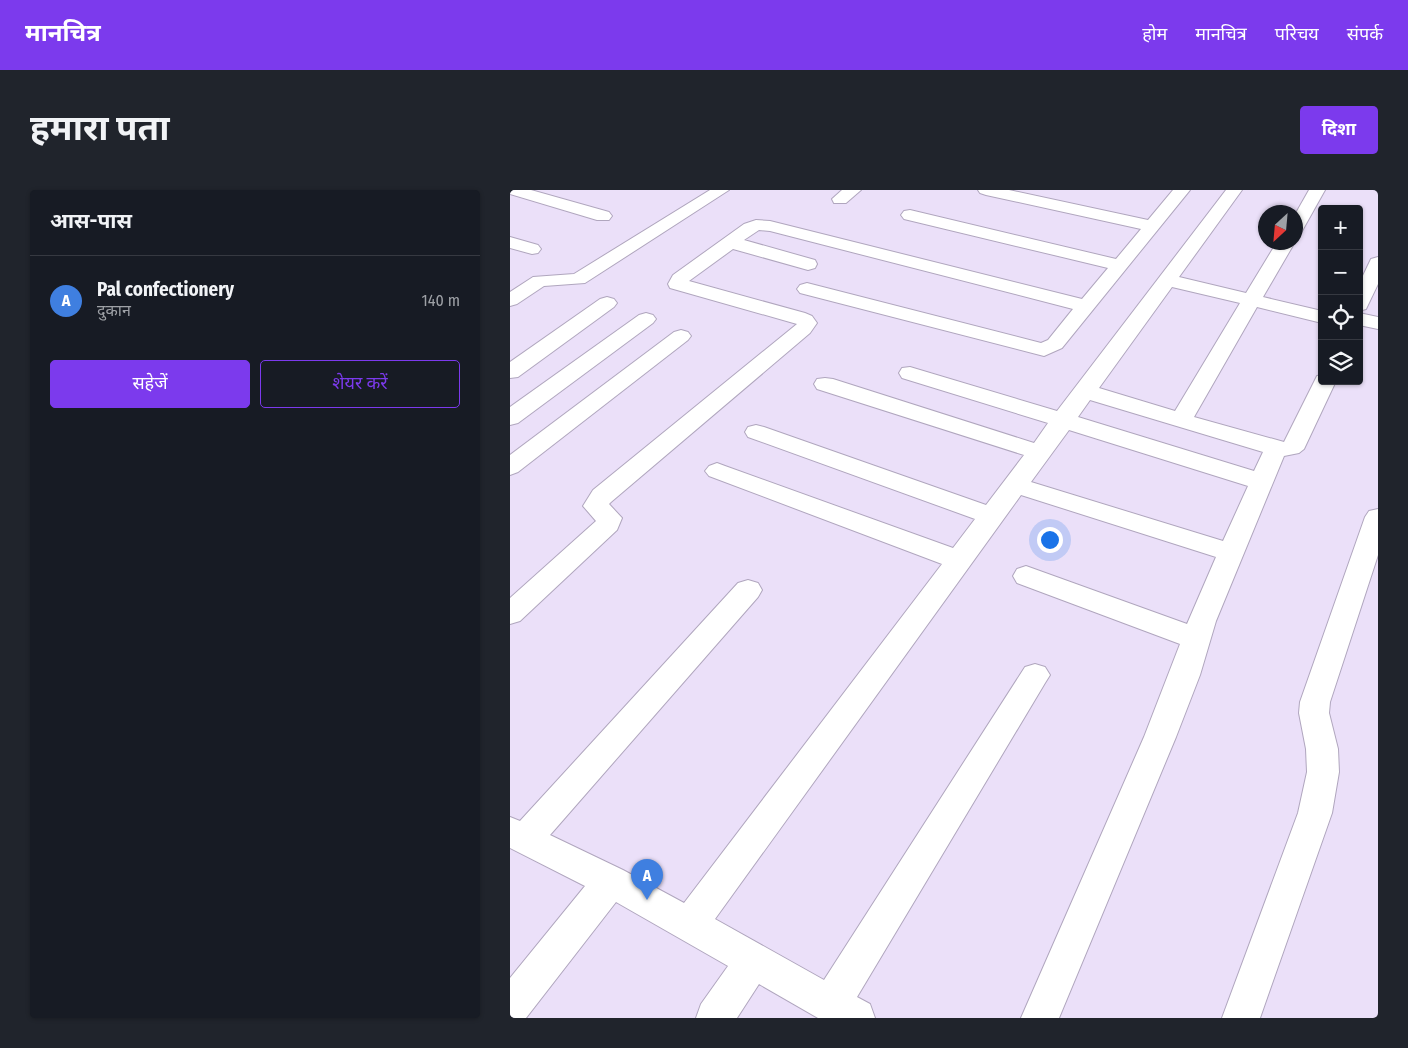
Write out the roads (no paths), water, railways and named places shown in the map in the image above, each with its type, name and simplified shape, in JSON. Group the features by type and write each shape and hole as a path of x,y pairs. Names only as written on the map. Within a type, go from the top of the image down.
{"street":[{"path":"510,300 542,280 566,281 578,279 721,190"},
{"path":"986,190 1152,226"},
{"path":"807,289 1039,350 1050,348 1181,190"},
{"path":"689,925 1234,190"},
{"path":"1303,215 1317,190"},
{"path":"519,193 604,216"},
{"path":"910,215 1119,265"},
{"path":"510,614 608,524 609,518 598,509 596,502 803,329 806,323 798,317 676,284 680,278 756,225 770,226 1085,306"},
{"path":"510,242 532,249"},
{"path":"730,242 808,264"},
{"path":"1181,420 1281,250"},
{"path":"1363,296 1378,263"},
{"path":"1167,280 1318,317"},
{"path":"510,372 607,302"},
{"path":"510,418 646,319"},
{"path":"1363,320 1378,323"},
{"path":"510,467 681,336"},
{"path":"910,373 1262,482"},
{"path":"825,384 1039,452"},
{"path":"1084,391 1272,447 1276,450 1291,448 1296,444 1323,385"},
{"path":"756,432 992,516"},
{"path":"1040,1018 1157,746 1202,622 1276,450"},
{"path":"717,471 959,560"},
{"path":"1015,485 1232,553"},
{"path":"1241,1018 1315,814 1323,772 1322,749 1314,713 1315,702 1378,517"},
{"path":"1026,576 1197,639"},
{"path":"748,590 517,836 611,882 843,1011 1035,675"},
{"path":"510,1008 611,882"},
{"path":"715,1018 753,961"}],"place":[{"name":"Pal confectionery","path":"647,900"}]}
